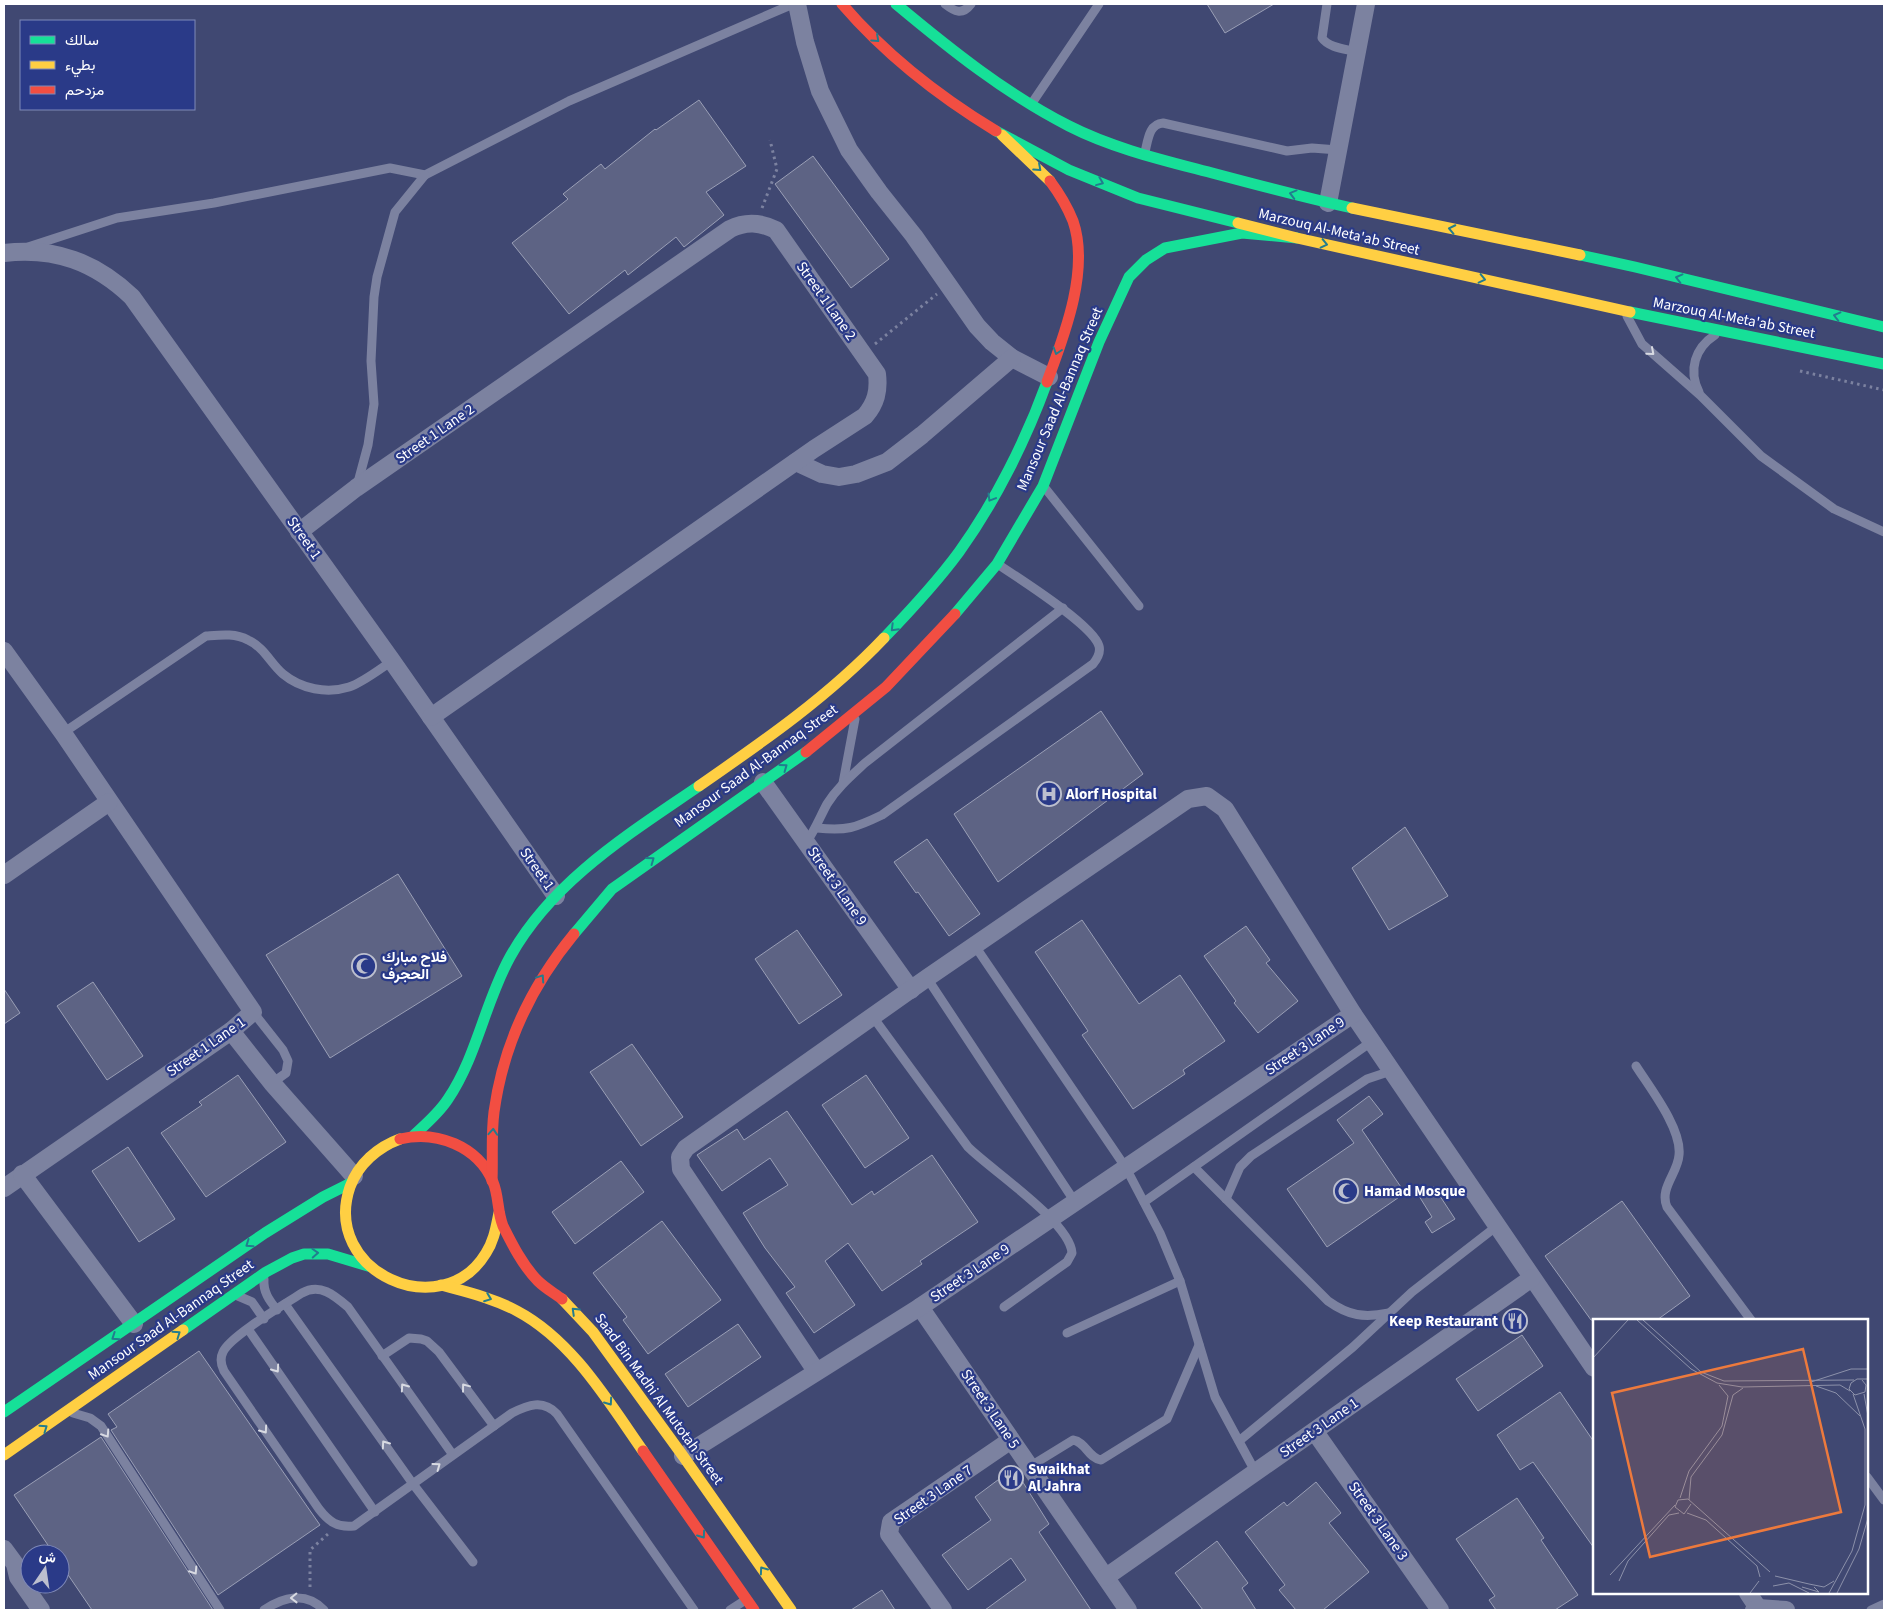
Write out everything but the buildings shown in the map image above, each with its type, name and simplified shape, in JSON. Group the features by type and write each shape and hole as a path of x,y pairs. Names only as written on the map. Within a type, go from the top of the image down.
{"street":[{"path":"795,4 820,91 849,150 914,236 977,326 992,342 1012,358 1049,376"},
{"name":"Marzouq Al-Meta'ab Street","path":"842,4 858,23 918,77 974,118 1069,170 1138,198 1297,238 1625,311 1884,364"},
{"name":"Marzouq Al-Meta'ab Street","path":"896,4 940,40 1030,105 1071,127 1144,154 1328,203 1635,267 1884,327"},
{"path":"1328,203 1366,4"},
{"name":"Mansour Saad Al-Bannaq Street","path":"414,1136 447,1100 461,1076 479,1024 500,976 520,941 556,896 584,868 779,730 848,674 911,611 960,549 1004,475 1049,376 1064,331 1076,283 1078,248 1075,224 1064,198 1049,178 1002,135"},
{"name":"Street 1 Lane 2","path":"299,532 356,488 730,229 747,223 757,223 767,225 776,230 876,374 877,392 871,409 865,416 796,462 431,717"},
{"name":"Mansour Saad Al-Bannaq Street","path":"492,1181 494,1115 498,1090 513,1036 536,987 557,955 612,889 818,743 886,687 943,628 997,564 1043,486 1099,342 1129,277 1146,260 1165,248 1242,233 1297,238"},
{"name":"Street 1","path":"9,252 39,252 76,261 98,270 114,280 132,297 392,661 556,896"},
{"path":"1064,331 1072,326 1085,326 1096,333 1099,342"},
{"path":"796,462 822,474 839,477 856,474 887,462 922,435 1012,358"},
{"name":"Street 1 Lane 1","path":"4,651 63,732 253,1012 231,1031 4,1188"},
{"name":"Street 3 Lane 9","path":"763,782 911,990"},
{"name":"Street 3 Lane 9","path":"683,1456 920,1307 1353,1014 1225,809 1207,796 1188,798 686,1148 680,1157 681,1169 816,1371"},
{"path":"4,875 110,802"},
{"path":"1353,1014 1593,1367"},
{"path":"231,1031 352,1179"},
{"path":"441,1285 464,1275 482,1259 494,1237 498,1213 497,1196 492,1181 479,1160 460,1145 438,1136 414,1136 390,1142 369,1156 352,1179 345,1205 347,1227 355,1248 368,1266 390,1281 415,1287 441,1285 480,1295 509,1306 540,1326 573,1355 605,1397 754,1610"},
{"path":"22,1174 134,1324"},
{"name":"Mansour Saad Al-Bannaq Street","path":"4,1412 265,1233 352,1179"},
{"name":"Saad Bin Madhi Al Mutotah Street","path":"498,1213 516,1249 534,1277 579,1314 683,1456 791,1610"},
{"name":"Mansour Saad Al-Bannaq Street","path":"4,1456 266,1272 289,1259 306,1253 322,1252 345,1257 368,1266"},
{"name":"Street 3 Lane 1","path":"1106,1578 1532,1278"},
{"name":"Street 3 Lane 5","path":"920,1307 1128,1610"},
{"name":"Street 3 Lane 3","path":"1315,1432 1440,1610"},
{"name":"Street 3 Lane 7","path":"943,1610 889,1534 889,1526 891,1522 1011,1440"},
{"path":"4,1549 15,1564 11,1573 41,1610"},
{"path":"1748,1594 1756,1609 1786,1610"}],"lane":[{"path":"356,488 368,445 374,404 371,361 374,297 377,277 395,212 425,175 570,101 795,4"},
{"path":"944,4 953,10 961,12 970,4"},
{"path":"1030,105 1099,4"},
{"path":"1327,4 1322,38 1325,43 1357,52"},
{"path":"1144,154 1153,126 1163,123 1287,151 1312,148 1338,150"},
{"path":"9,252 117,218 214,203 390,168 425,175"},
{"path":"1625,311 1642,344 1700,395 1761,456 1834,509 1884,532"},
{"path":"1700,395 1693,376 1696,357 1706,341 1723,331"},
{"path":"1043,486 1139,606"},
{"path":"817,828 840,830 861,825 882,815 1093,664 1100,651 1096,640 1063,608 997,564"},
{"path":"806,843 817,828 827,805 843,783 865,763 1063,608"},
{"path":"63,732 206,636 226,634 247,639 267,654 283,674 301,686 326,691 350,687 392,661"},
{"path":"843,783 857,711"},
{"path":"975,946 1126,1168 1160,1233 1180,1281 1215,1397 1256,1473"},
{"path":"928,978 1075,1202"},
{"path":"253,1012 282,1050 288,1061 286,1073 272,1083"},
{"path":"873,1017 968,1147 981,1161 1001,1175 1051,1218 1070,1243 1072,1253 1070,1258 1004,1307"},
{"path":"1144,1202 1372,1042"},
{"path":"1636,1066 1673,1126 1679,1145 1677,1164 1664,1194 1664,1200 1750,1319"},
{"path":"1226,1199 1240,1167 1251,1156 1367,1079 1392,1071"},
{"path":"1194,1167 1335,1306 1357,1315 1372,1316 1389,1313"},
{"path":"1238,1441 1354,1347 1412,1292 1497,1226"},
{"path":"266,1272 265,1292 277,1310"},
{"path":"1067,1333 1180,1281"},
{"path":"453,1455 348,1308 329,1292 309,1290 248,1329 231,1342 222,1354 221,1360 224,1371 325,1517 338,1526 354,1526 512,1413 524,1407 540,1404 552,1410 694,1610"},
{"path":"233,1295 252,1302 264,1319"},
{"path":"286,1304 413,1484 473,1562"},
{"path":"248,1329 374,1512"},
{"path":"382,1356 409,1338 427,1341 439,1352 494,1426"},
{"path":"1029,1467 1073,1440 1082,1444 1096,1459 1106,1458 1162,1424 1171,1413 1199,1345"},
{"path":"65,1412 82,1414 101,1426 220,1610"},
{"path":"1868,1477 1884,1500"},
{"path":"264,1610 286,1598 298,1597 310,1600 324,1610"},
{"path":"730,1610 746,1599"},
{"path":"1871,1610 1884,1604"}],"path":[{"path":"757,223 777,169 770,140"},
{"path":"863,354 948,285"},
{"path":"310,1600 310,1550 338,1526"}],"traffic: fast":[{"path":"896,4 937,38 1001,85 1023,100 1086,134 1122,148 1160,159 1352,208"},
{"path":"996,131 1069,170 1138,198 1238,223"},
{"path":"955,614 997,564 1043,486 1099,342 1129,277 1146,260 1165,248 1242,233 1297,238"},
{"path":"1580,255 1884,327"},
{"path":"1630,312 1884,364"},
{"path":"884,638 951,563 972,533 1009,470 1047,382"},
{"path":"574,934 612,889 806,752"},
{"path":"414,1135 441,1109 458,1082 474,1047 501,974 527,930 547,905 594,861 646,822 699,786"},
{"path":"4,1412 265,1233 323,1197 351,1183"},
{"path":"183,1330 266,1272 292,1258 304,1254 328,1254 368,1266"}],"traffic: slow":[{"path":"1002,135 1050,181"},
{"path":"1352,208 1580,255"},
{"path":"1238,223 1297,238 1630,312"},
{"path":"699,786 795,717 841,679 884,638"},
{"path":"400,1139 392,1142 370,1157 358,1171 350,1187 346,1217 353,1243 369,1264 391,1279 416,1287 442,1285 466,1275 486,1253 493,1239 499,1213"},
{"path":"441,1285 499,1302 537,1323 555,1338 588,1373 643,1451"},
{"path":"562,1299 593,1332 791,1610"},
{"path":"4,1455 183,1330"}],"traffic: jam":[{"path":"842,4 876,40 914,74 954,104 996,131"},
{"path":"1047,382 1073,303 1078,260 1077,240 1073,221 1063,200 1050,181"},
{"path":"806,752 886,687 955,614"},
{"path":"492,1181 494,1112 504,1064 512,1040 533,995 545,974 574,934"},
{"path":"400,1139 414,1137 441,1139 466,1150 477,1159 486,1169 493,1182 503,1226 518,1255 538,1281 562,1299"},
{"path":"643,1451 754,1610"}],"place":[{"name":"Alorf Hospital","path":"1049,794"},
{"name":"فلاح مبارك الحجرف","path":"364,966"},
{"name":"Hamad Mosque","path":"1346,1191"},
{"name":"Keep Restaurant","path":"1515,1321"},
{"name":"Swaikhat Al Jahra","path":"1011,1478"}]}
